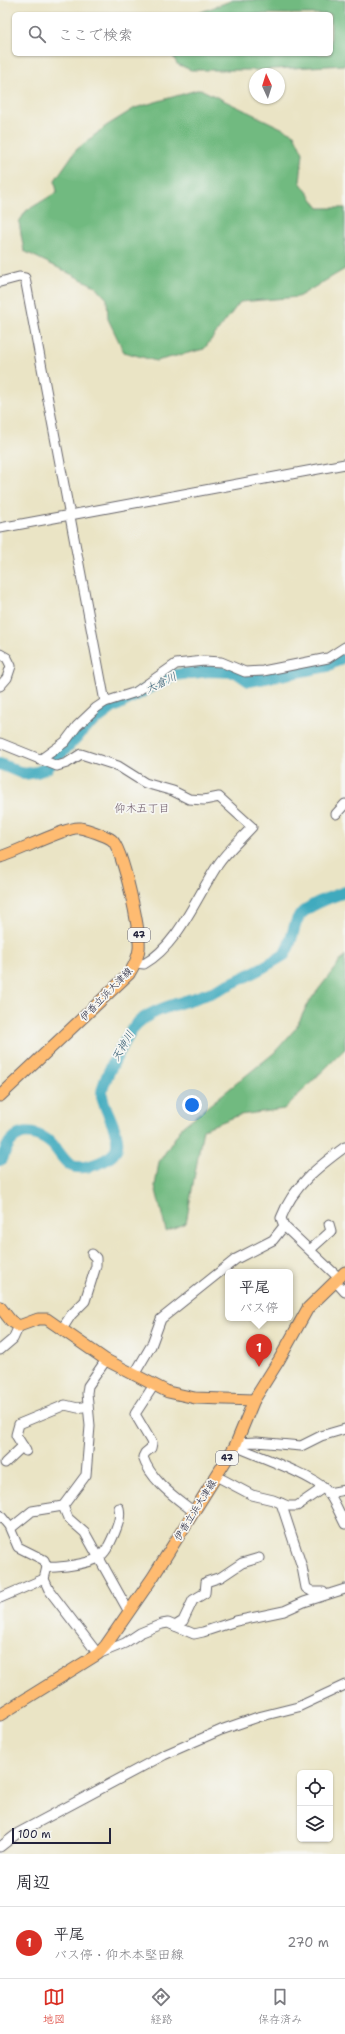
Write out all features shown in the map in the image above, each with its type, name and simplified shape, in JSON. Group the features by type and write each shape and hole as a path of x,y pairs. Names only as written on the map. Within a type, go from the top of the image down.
{"main road":[{"name":"伊香立浜大津線","path":"0,857 13,853 68,829 80,828 112,840 118,849 124,864 139,934 139,948 135,963 129,974 0,1096"},
{"name":"伊香立浜大津線","path":"0,1715 98,1654 153,1577 216,1476 235,1444 254,1400 279,1360 308,1308 340,1277"},
{"path":"0,1307 11,1321 19,1326 43,1318 62,1329 106,1360 168,1392 188,1396 254,1400"}],"street":[{"path":"0,282 19,277 25,278 106,702"},
{"path":"0,528 345,464"},
{"path":"40,760 65,742 88,715 106,702 136,692 176,664 204,660 221,662 245,672 263,671 328,658 345,647"},
{"path":"0,654 7,658 11,666 7,678 0,686"},
{"path":"0,743 57,766 67,763 81,754 118,766 145,783 173,791 189,799 204,800 219,797 252,828 217,866 193,908 161,952 144,964 135,963"},
{"path":"336,814 345,804"},
{"path":"345,1146 317,1167 304,1180 283,1211 281,1218 284,1226 340,1277 345,1292"},
{"path":"311,1249 332,1231 329,1224"},
{"path":"134,1375 150,1346 161,1319 236,1259 273,1240 284,1226"},
{"path":"62,1329 71,1315 85,1301 96,1266 96,1258 92,1254"},
{"path":"0,1350 13,1339 19,1326"},
{"path":"10,1528 32,1511 63,1506 86,1475 90,1426 87,1406 88,1386 106,1360"},
{"path":"154,1385 135,1414 152,1443 151,1448 144,1453 143,1457 145,1464 165,1490 194,1512"},
{"path":"5,1463 25,1449 16,1435 19,1424 23,1421 65,1405 78,1408 87,1406"},
{"path":"235,1444 257,1442 300,1446 321,1436 345,1429"},
{"path":"235,1444 309,1479 326,1490 345,1524"},
{"path":"216,1476 252,1495 288,1506 297,1506 326,1490 345,1490"},
{"path":"281,1503 302,1567 306,1588 313,1592 329,1590 331,1593"},
{"path":"63,1506 68,1518 85,1533 129,1612"},
{"path":"47,1567 59,1568 98,1558 108,1548 119,1522 119,1508"},
{"path":"0,1515 10,1528 18,1547 44,1560 47,1567 44,1580 49,1590 98,1654 125,1643 140,1633 162,1624 175,1626 194,1634 236,1621 284,1611 304,1602 345,1589"},
{"path":"175,1626 183,1621 193,1600 205,1593 206,1582 226,1574 242,1563 259,1558"},
{"path":"0,1598 44,1580"},
{"path":"0,1847 18,1834 164,1755 221,1730 258,1717 298,1707 345,1685"}],"green space":[{"path":"233,0 345,0 345,65 285,68 249,68 249,70 191,70 177,64 173,56 333,56 333,12 201,12"},
{"path":"200,89 294,134 303,153 300,182 319,208 345,208 345,269 298,297 240,302 204,349 156,361 124,352 108,319 107,299 95,286 24,251 19,222 26,211 57,192 55,180 76,150 106,126 135,108"},
{"path":"345,955 345,1049 284,1109 240,1115 203,1129 186,1223 166,1231 155,1186 159,1162 182,1127 274,1053 296,1028 308,1003"}],"waterway":[{"name":"大倉川","path":"0,764 24,774 37,772 47,768 84,729 112,708 174,675 209,671 236,672 249,681 327,666 345,656"},
{"name":"天神川","path":"0,1160 2,1159 10,1142 16,1136 27,1133 37,1135 48,1140 67,1163 74,1167 90,1166 110,1157 115,1151 117,1137 104,1103 102,1090 109,1072 133,1028 149,1015 172,1005 217,990 251,974 284,955 289,946 295,924 300,915 311,906 345,892"}],"place":[{"name":"平尾","path":"259,1367"}],"district":[{"name":"仰木五丁目","path":"142,808"}]}
